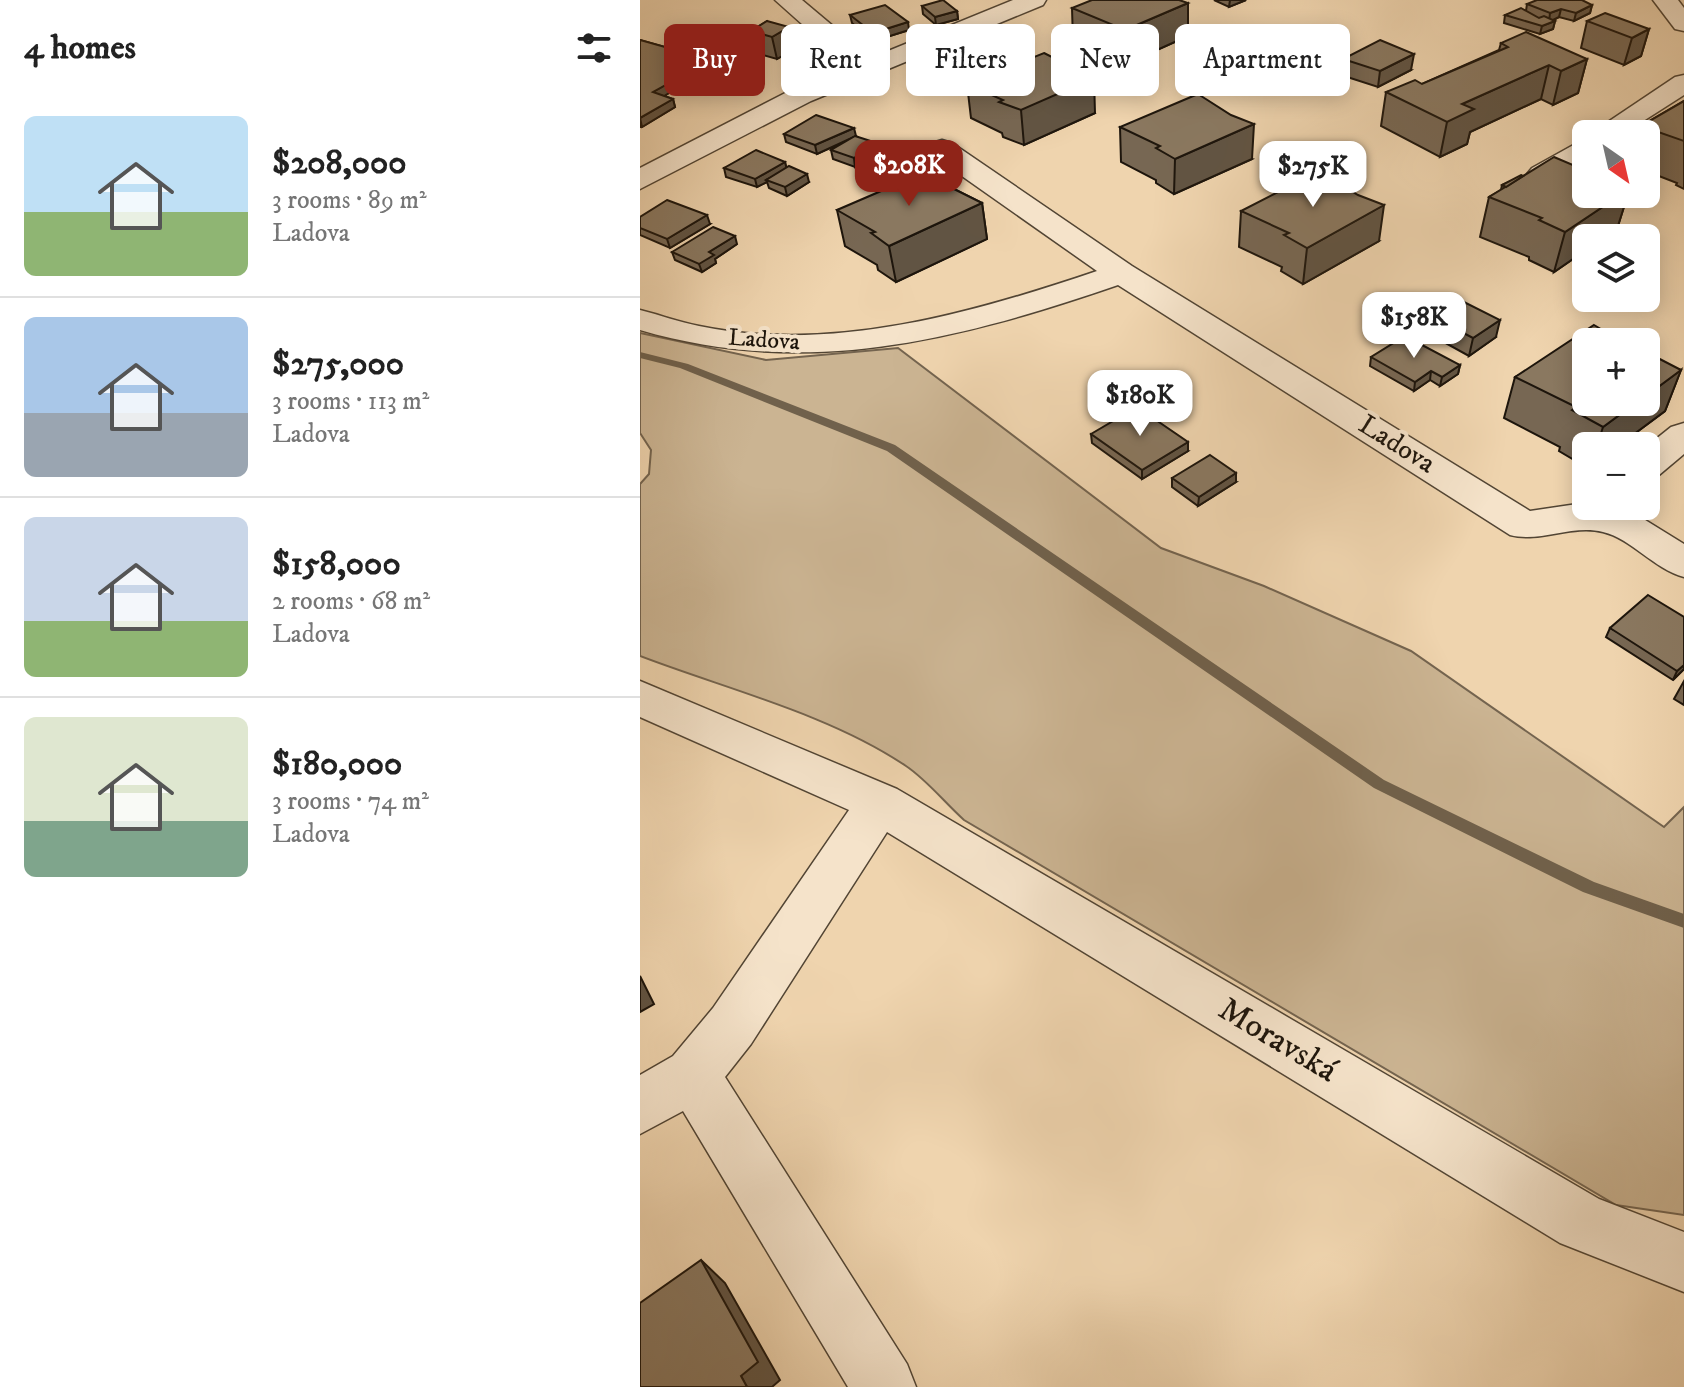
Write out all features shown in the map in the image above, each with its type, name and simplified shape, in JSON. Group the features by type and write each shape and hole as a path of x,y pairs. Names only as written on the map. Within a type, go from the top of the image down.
{"street":[{"path":"787,0 815,24"},
{"path":"890,57 1034,0"},
{"path":"1665,0 1684,24"},
{"path":"1626,120 1684,83"},
{"path":"640,180 800,96"},
{"name":"Ladova","path":"942,149 1121,273 1524,525 1572,515"},
{"path":"1542,174 1572,155"},
{"name":"Ladova","path":"640,320 705,335 768,344 821,344 988,316 1121,273"},
{"path":"1660,455 1684,435"},
{"name":"Ladova","path":"1615,520 1684,563"},
{"name":"Moravská","path":"640,698 880,803 1581,1222 1684,1262"},
{"path":"640,1106 692,1075 732,1026 880,803"},
{"path":"692,1075 884,1387"}],"shaded area":[{"path":"640,333 766,360 898,348 1161,548 1264,586 1411,651 1664,827 1684,807 1684,1215 1616,1205 964,820 914,772 876,748 811,717 640,656 640,484 649,474 651,450 640,433"}],"building":[{"path":"943,0 957,11 935,17 922,6"},
{"path":"1092,0 1179,0 1188,3 1139,24 1111,24 1072,8"},
{"path":"1537,0 1582,0 1592,5 1576,13 1561,9 1550,13 1527,4"},
{"path":"885,5 908,22 890,28 890,24 862,24 850,15"},
{"path":"1521,8 1539,18 1544,16 1555,21 1542,26 1505,15"},
{"path":"1605,13 1649,29 1632,38 1587,21"},
{"path":"767,21 781,25 781,32 772,37 765,35 765,24 762,24"},
{"path":"1526,32 1587,59 1561,71 1549,65 1462,104 1474,109 1447,122 1386,92 1415,80 1422,84 1508,47 1501,43"},
{"path":"640,40 664,47 664,86 653,92 673,99 640,118"},
{"path":"1380,40 1414,54 1380,71 1350,61 1350,55"},
{"path":"1044,53 1051,56 1053,96 1021,110 999,102 1003,100 994,96 1035,96 1035,57"},
{"path":"1193,96 1201,96 1231,115 1254,124 1175,159 1156,148 1160,146 1120,127"},
{"path":"1684,101 1684,141 1660,133 1660,120 1651,120"},
{"path":"816,115 854,128 815,145 784,134"},
{"path":"855,136 877,143 854,158 831,150"},
{"path":"756,150 785,162 755,179 724,168"},
{"path":"1554,157 1572,165 1572,208 1601,208 1577,224 1572,224 1565,232 1539,220 1542,218 1489,197"},
{"path":"789,166 807,174 785,187 766,180"},
{"path":"930,170 947,181 942,183 982,203 889,246 871,233 875,232 837,210"},
{"path":"1319,171 1358,195 1384,205 1307,248 1284,235 1289,233 1241,211"},
{"path":"1521,175 1506,187 1502,185"},
{"path":"667,200 707,215 667,239 640,228 640,217"},
{"path":"713,227 735,236 709,252 714,255 699,264 672,252"},
{"path":"1432,294 1442,300 1423,312 1422,318 1407,310"},
{"path":"1450,295 1500,320 1473,338 1423,312"},
{"path":"1405,336 1460,365 1442,377 1431,371 1415,382 1371,357"},
{"path":"1572,339 1572,405 1515,377"},
{"path":"1660,359 1681,370 1660,386"},
{"path":"1137,407 1188,442 1142,470 1091,434"},
{"path":"1583,416 1618,416 1603,427"},
{"path":"1210,455 1236,473 1199,497 1172,478"},
{"path":"1648,595 1684,617 1684,665 1677,671 1610,628"},
{"path":"701,1260 758,1362 741,1376 747,1387 640,1387 640,1303"}],"waterway":[{"path":"640,355 684,366 891,448 1379,784 1589,887 1684,921"}]}
